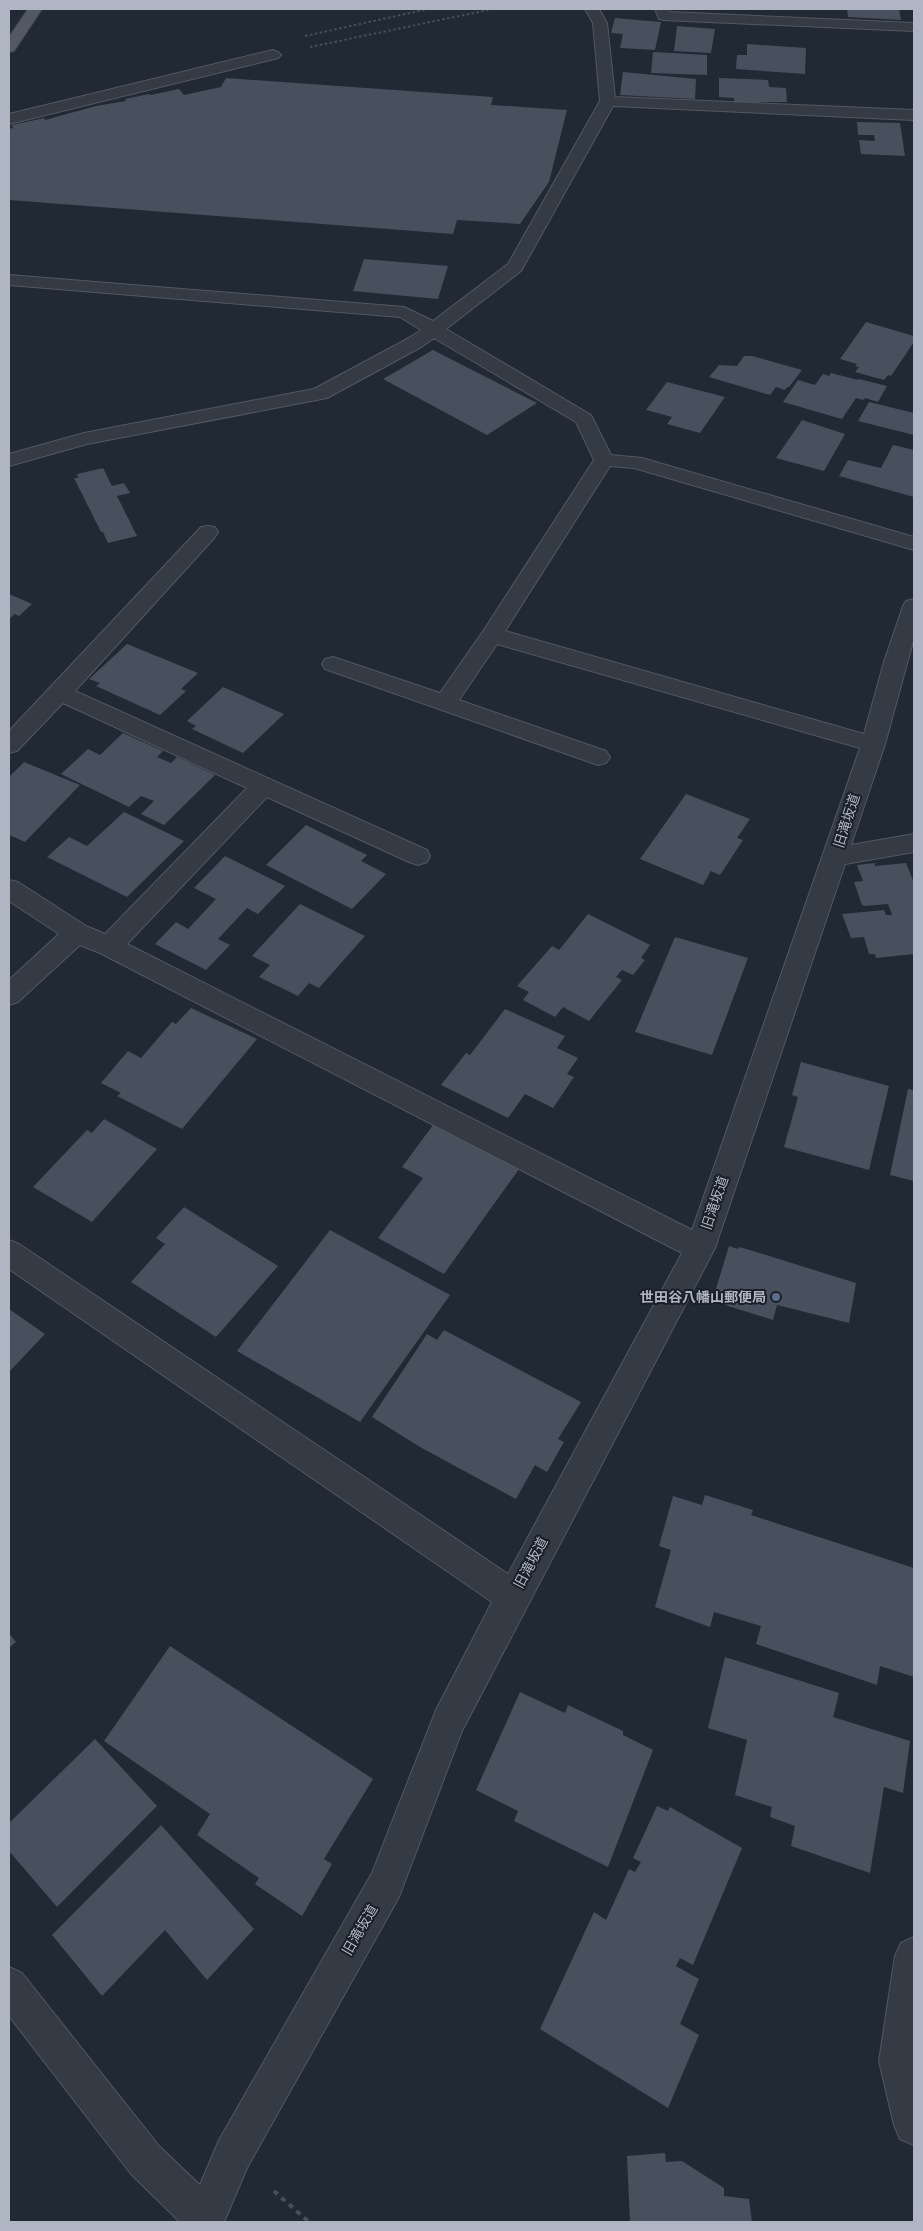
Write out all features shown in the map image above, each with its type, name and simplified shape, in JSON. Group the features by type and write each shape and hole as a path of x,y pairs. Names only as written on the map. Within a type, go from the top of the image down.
{"main road":[{"path":"9,48 35,9"}],"street":[{"path":"9,460 84,439 320,394 416,342 515,267 608,101 600,23 592,9"},
{"path":"662,9 664,16 914,27"},
{"path":"9,118 273,55"},
{"path":"608,101 914,115"},
{"path":"9,280 404,312 584,419 604,460"},
{"path":"604,460 635,462 914,544"},
{"path":"445,703 492,635 604,460"},
{"path":"9,745 208,532"},
{"name":"旧滝坂道","path":"12,1998 145,2160 204,2220 233,2154 386,1884 448,1722 700,1248 873,744 895,662 914,606"},
{"path":"492,635 873,744"},
{"path":"333,664 598,757"},
{"path":"60,692 418,856"},
{"path":"110,946 264,785"},
{"path":"835,857 914,843"},
{"path":"9,889 77,933 110,946 700,1248"},
{"path":"9,995 77,933"},
{"path":"9,1253 513,1597"},
{"path":"914,1956 898,2061 914,2125"}],"path":[{"path":"273,55 493,9"}],"building":[{"path":"847,9 899,9 901,20 848,17"},
{"path":"615,18 661,22 655,50 620,48 623,34 611,33"},
{"path":"677,26 715,29 711,53 674,51"},
{"path":"747,44 806,48 805,74 736,69 737,55 747,55"},
{"path":"653,52 707,55 707,75 651,73"},
{"path":"623,72 696,79 695,99 620,95"},
{"path":"226,78 493,97 491,105 567,110 549,182 520,224 457,220 453,234 9,200 9,129 13,128 12,125 44,118 45,120 149,94 179,89 184,95 221,87"},
{"path":"719,78 768,80 769,87 786,88 787,102 734,102 734,98 719,97"},
{"path":"857,122 900,123 905,156 861,154 859,140 875,141 874,135 858,135"},
{"path":"364,259 448,266 438,299 353,291"},
{"path":"866,322 914,336 914,342 891,376 888,375 884,380 855,372 859,367 855,366 857,364 840,359"},
{"path":"433,350 537,403 487,435 383,379"},
{"path":"744,356 752,356 802,370 789,387 785,390 776,387 770,395 709,377 719,365 737,366"},
{"path":"831,373 887,386 878,402 865,398 863,400 856,398 842,419 783,402 798,380 815,385 823,374 829,376"},
{"path":"667,382 725,397 700,433 667,424 672,417 646,410"},
{"path":"869,402 914,413 914,435 858,421"},
{"path":"802,420 845,434 824,471 776,458"},
{"path":"893,445 914,450 914,497 839,476 848,460 881,468"},
{"path":"103,468 112,486 124,483 130,493 117,496 137,536 108,543 74,478 78,478 77,474"},
{"path":"9,594 32,604 19,616 15,614 9,619"},
{"path":"127,644 198,673 181,689 186,691 160,715 96,686 100,683 89,679"},
{"path":"223,687 284,714 243,753 192,729 196,726 187,721"},
{"path":"123,733 163,751 157,757 171,763 177,757 215,775 164,825 141,814 154,801 141,796 129,807 61,774 88,749 100,755"},
{"path":"24,762 80,785 25,842 9,835 9,777"},
{"path":"686,794 750,819 737,838 743,840 720,875 711,871 703,885 640,859"},
{"path":"124,812 184,841 127,897 47,857 69,837 87,846"},
{"path":"306,825 367,855 361,861 386,874 352,909 266,865"},
{"path":"225,856 285,886 258,914 247,908 218,939 230,945 206,970 155,944 176,922 188,929 216,899 194,888"},
{"path":"875,863 875,866 906,863 914,883 914,954 876,958 875,954 869,954 864,937 851,938 842,914 884,910 886,915 892,915 888,904 862,905 854,882 863,881 857,865"},
{"path":"300,904 365,936 319,988 309,983 298,996 259,977 270,965 252,956"},
{"path":"588,914 650,945 641,958 645,960 633,975 622,970 616,977 622,980 589,1021 563,1007 555,1017 523,1000 529,992 517,986 552,946 559,950"},
{"path":"675,937 748,958 712,1055 635,1032"},
{"path":"191,1008 257,1039 182,1129 117,1096 121,1093 101,1083 128,1051 141,1058 172,1022 176,1024"},
{"path":"505,1009 565,1036 557,1048 578,1058 567,1074 574,1077 553,1108 525,1094 508,1118 441,1085 466,1053 470,1055"},
{"path":"801,1062 889,1086 869,1170 784,1147 798,1097 792,1095"},
{"path":"908,1089 914,1090 914,1181 890,1175"},
{"path":"104,1119 157,1149 92,1222 33,1187 87,1130 92,1133"},
{"path":"433,1125 519,1169 444,1274 378,1238 423,1178 402,1167"},
{"path":"184,1207 278,1266 216,1337 131,1282 165,1244 156,1238"},
{"path":"330,1230 450,1295 360,1422 237,1351"},
{"path":"729,1246 738,1249 740,1247 856,1283 849,1323 777,1305 773,1320 722,1304 724,1298 714,1295"},
{"path":"9,1309 45,1334 9,1372"},
{"path":"444,1330 581,1402 558,1439 564,1442 547,1472 535,1465 516,1499 420,1447 372,1417 427,1334 437,1340"},
{"path":"705,1495 753,1510 751,1515 914,1568 914,1677 880,1666 877,1685 756,1644 761,1626 714,1612 710,1627 655,1607 671,1550 659,1546 673,1496 702,1505"},
{"path":"9,1633 16,1642 9,1648"},
{"path":"170,1646 373,1779 324,1859 332,1864 302,1916 255,1884 259,1878 197,1835 210,1814 104,1741"},
{"path":"725,1657 839,1693 833,1717 910,1741 903,1793 884,1787 870,1873 791,1846 795,1826 770,1817 772,1807 735,1795 747,1740 708,1728"},
{"path":"520,1692 565,1713 568,1705 623,1731 623,1735 653,1750 608,1867 514,1821 518,1811 476,1790"},
{"path":"95,1739 157,1806 57,1907 9,1851 9,1823"},
{"path":"657,1806 668,1811 670,1807 742,1848 693,1965 680,1958 676,1966 699,1979 680,2024 699,2035 668,2108 540,2029 594,1912 606,1920 629,1869 635,1872 641,1862 633,1858"},
{"path":"161,1825 254,1929 207,1980 165,1930 102,1996 52,1935"},
{"path":"665,2153 666,2162 682,2161 724,2188 724,2196 749,2199 752,2222 630,2222 627,2156"}],"place":[{"name":"世田谷八幡山郵便局","path":"776,1297"}]}
